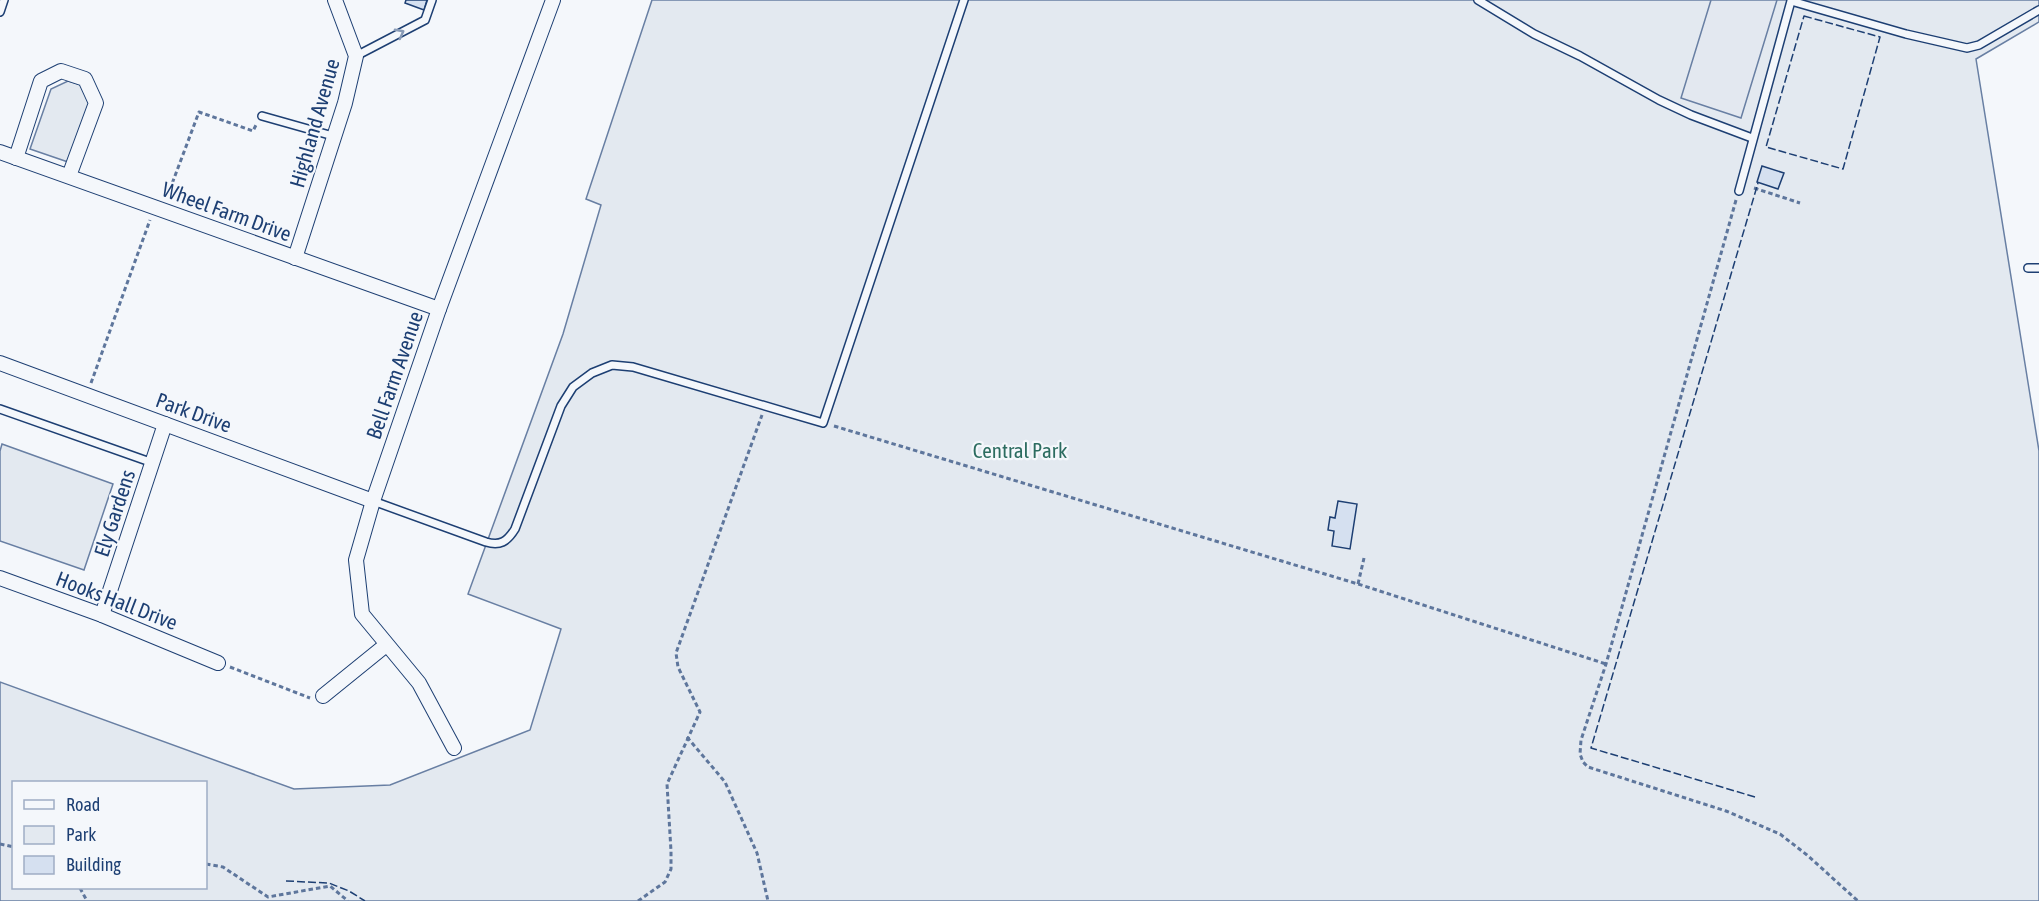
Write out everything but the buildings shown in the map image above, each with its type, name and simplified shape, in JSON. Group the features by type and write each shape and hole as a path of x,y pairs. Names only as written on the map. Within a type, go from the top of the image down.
{"street":[{"name":"Highland Avenue","path":"295,258 345,103 356,56 335,0"},
{"name":"Bell Farm Avenue","path":"454,748 419,683 362,614 356,560 373,501 439,309 553,0"},
{"path":"16,158 41,81 61,70 85,79 96,103 69,176"},
{"name":"Wheel Farm Drive","path":"0,152 439,309"},
{"name":"Park Drive","path":"0,363 373,501"},
{"name":"Ely Gardens","path":"102,615 165,424"},
{"name":"Hooks Hall Drive","path":"0,578 102,615 218,663"},
{"path":"323,696 386,645"}],"lane":[{"path":"0,12 4,0"},
{"path":"356,56 425,20 432,0"},
{"path":"373,501 486,542 497,544 505,542 515,529 561,406 573,387 592,373 612,365 633,367 824,423 964,0"},
{"path":"1478,0 1534,34 1580,56 1659,100 1690,115 1752,138"},
{"path":"1738,191 1791,1 1906,34 1967,48 1979,45 2039,10"},
{"path":"262,116 333,136"},
{"path":"2028,268 2039,268"},
{"path":"0,409 153,463"}],"path":[{"path":"86,395 199,112 253,131 262,116"},
{"path":"1754,188 1800,203"},
{"path":"1738,191 1606,664 1581,740 1580,754 1588,767 1726,811 1780,834 1808,855 1858,901"},
{"path":"638,901 665,882 671,869 667,784 700,712 678,667 676,653 765,406"},
{"path":"824,423 1358,584 1606,664"},
{"path":"1358,584 1364,558"},
{"path":"218,663 313,699 323,696"},
{"path":"687,737 725,782 757,853 768,901"},
{"path":"207,864 223,867 268,897 330,886 348,901"}],"green space":[{"name":"Central Park","path":"652,0 2039,0 2039,22 1976,59 2039,451 2039,901 0,901 0,682 294,789 390,785 530,730 561,629 468,594 563,334 601,205 586,199"},
{"path":"68,81 84,86 90,104 68,162 30,149 51,89"},
{"path":"2,444 113,484 84,570 0,541 0,451"}],"shaded area":[{"path":"1711,0 1777,0 1741,118 1681,98"}],"fence":[{"path":"1804,16 1880,37 1843,169 1766,147 1804,16"},
{"path":"1755,797 1591,748 1758,183"},
{"path":"286,881 329,883 365,901"}]}
